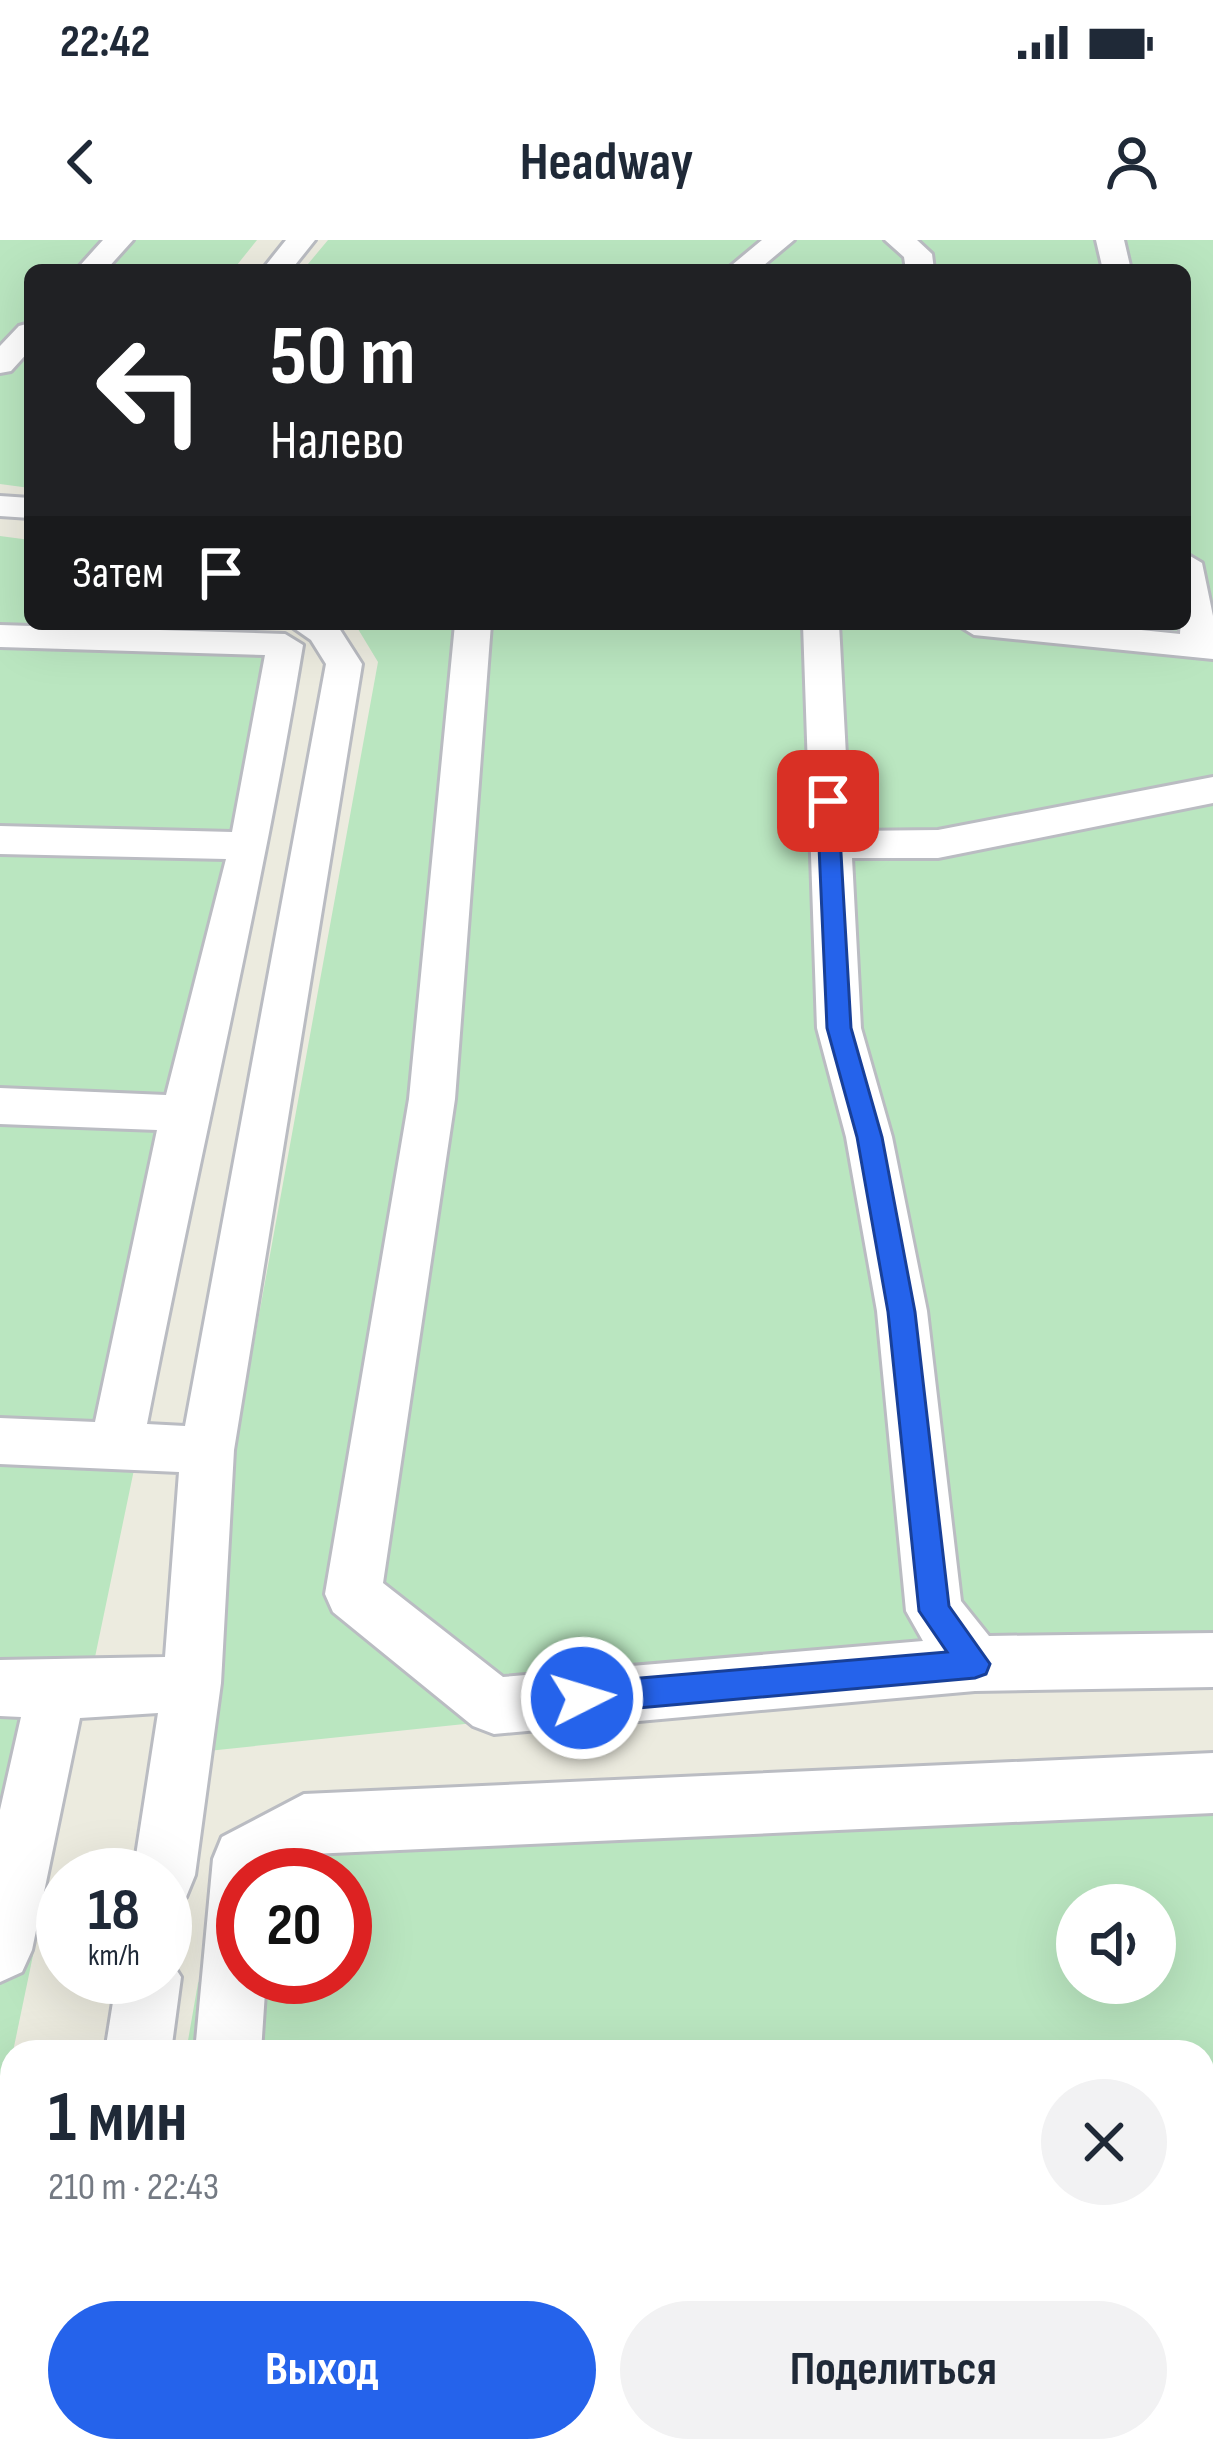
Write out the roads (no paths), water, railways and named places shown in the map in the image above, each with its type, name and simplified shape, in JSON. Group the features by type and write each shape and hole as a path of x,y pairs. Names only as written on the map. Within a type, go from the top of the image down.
{"street":[{"path":"96,264 118,240"},
{"path":"282,264 302,240"},
{"path":"748,264 780,240"},
{"path":"899,240 918,254 919,264"},
{"path":"0,364 24,338"},
{"path":"1032,630 1207,648 1191,586"},
{"path":"168,1848 192,1683 207,1450 344,664 318,630"},
{"path":"472,630 432,1099 352,1594 494,1706 975,1664 1213,1660"},
{"path":"820,630 839,1028 869,1137 902,1312 934,1611 975,1664"},
{"path":"0,636 285,645 250,846 184,1113 116,1446"},
{"path":"830,845 938,844 1213,790"},
{"path":"0,840 250,846"},
{"path":"0,1106 184,1113"},
{"path":"0,1441 207,1450"},
{"path":"0,1950 28,1690 192,1683"},
{"path":"229,2040 244,1859 304,1824 1213,1784"},
{"path":"139,2040 145,2004"}]}
